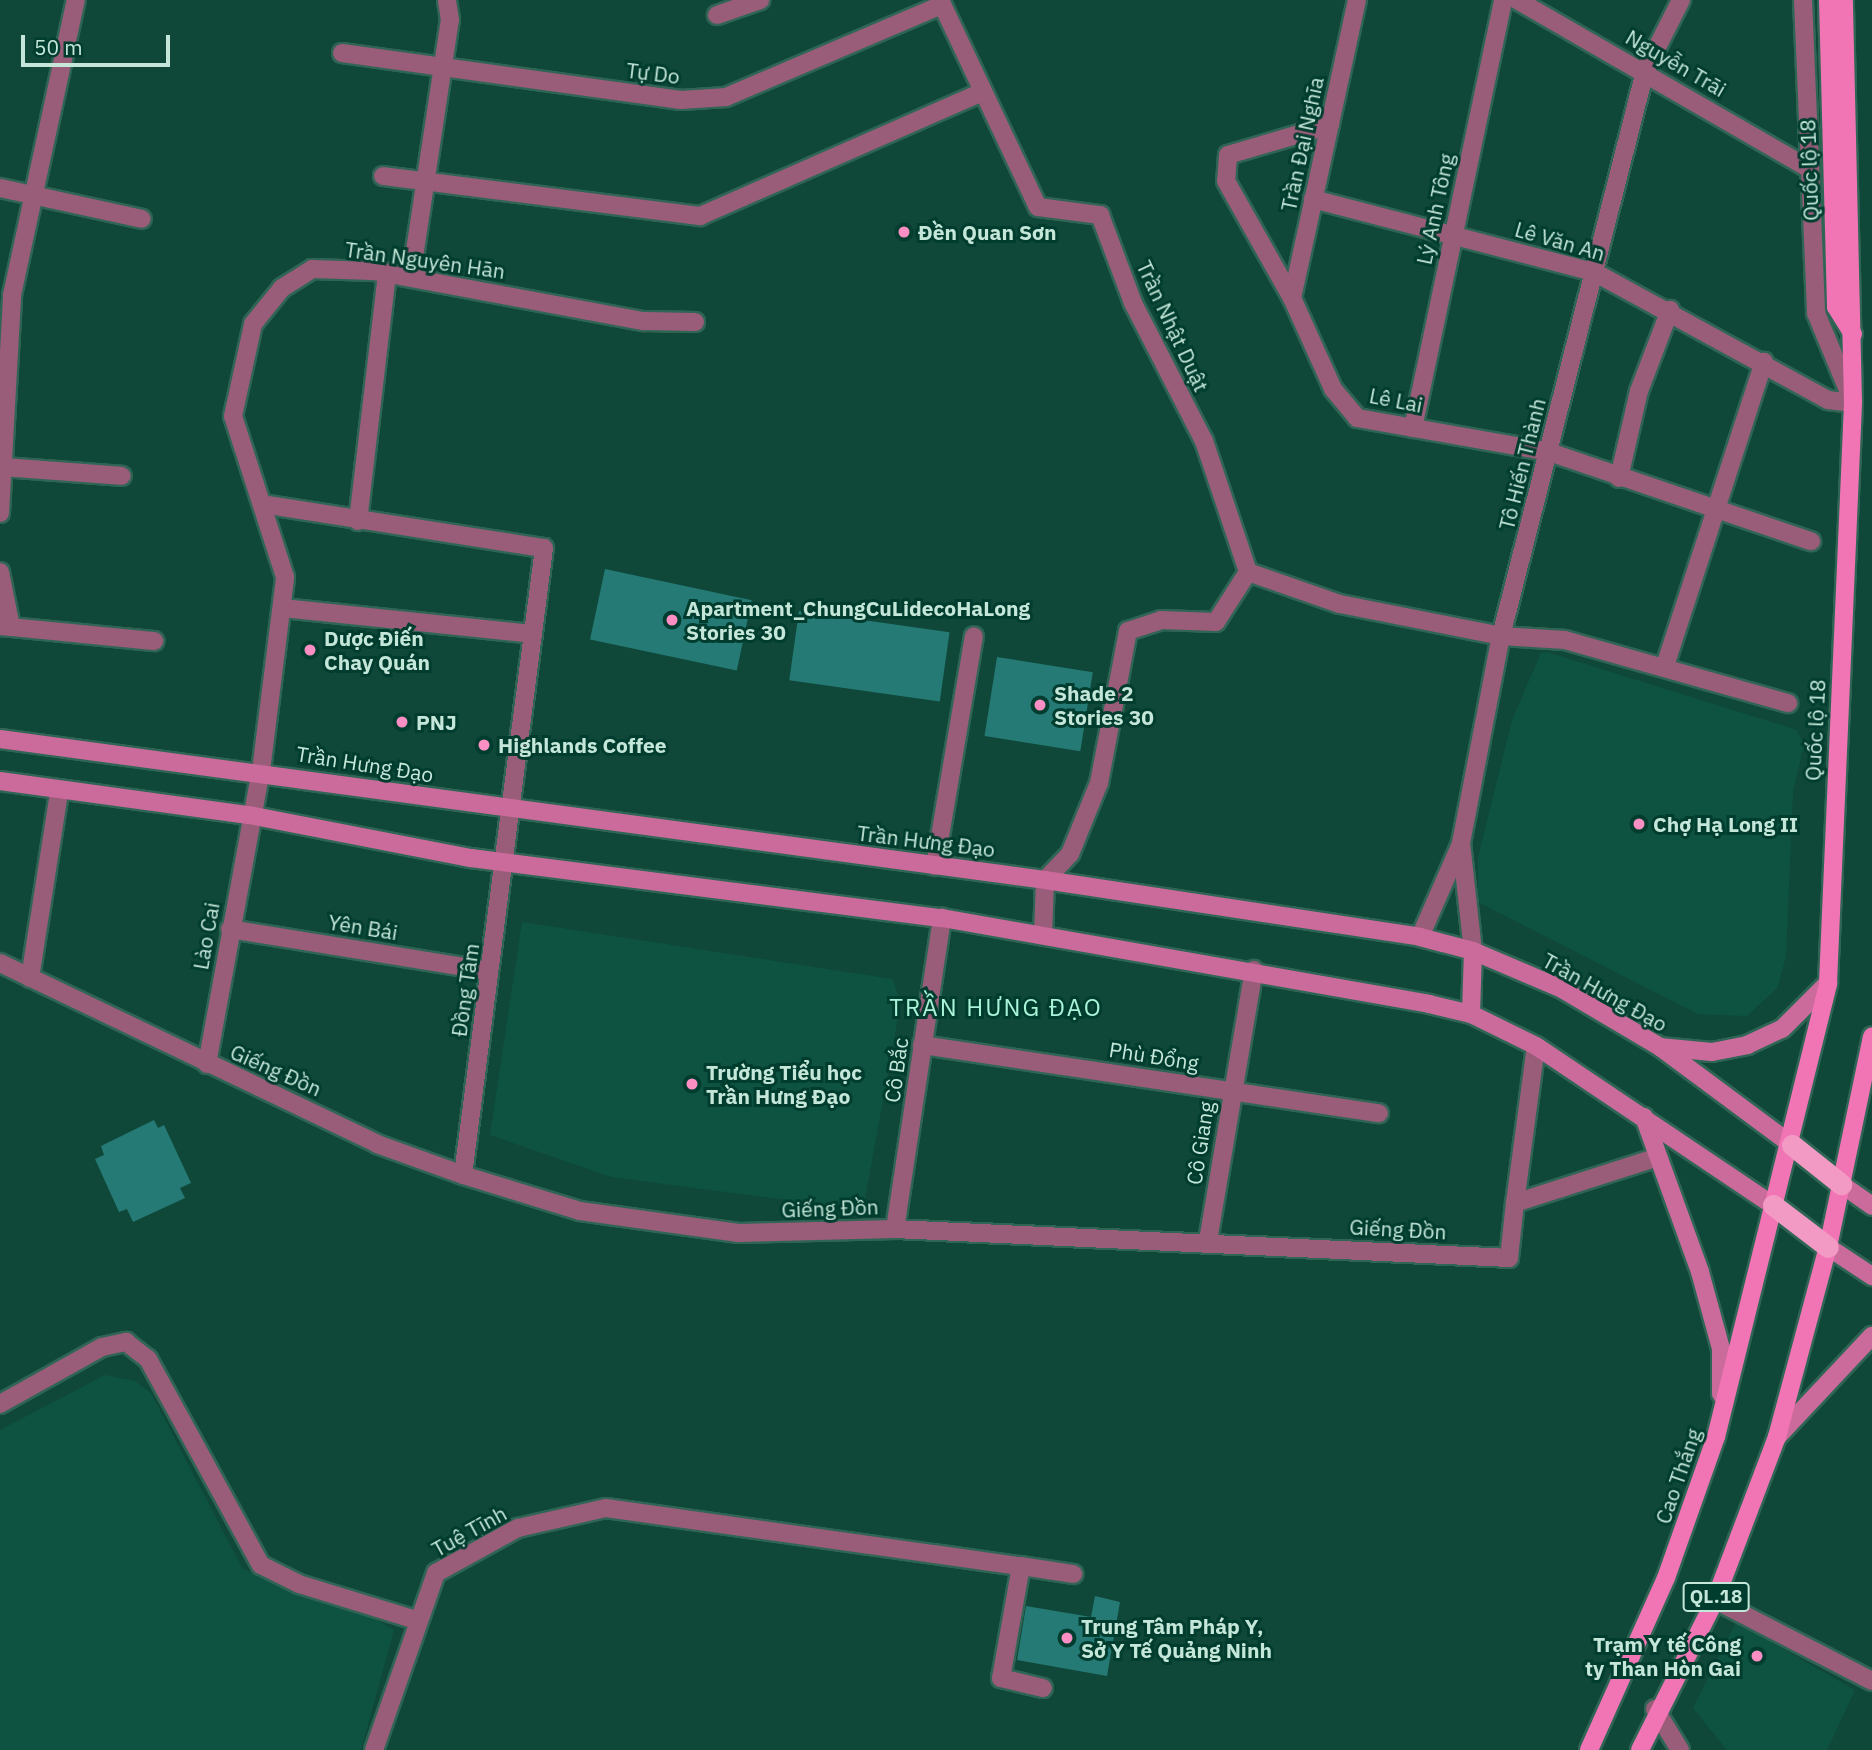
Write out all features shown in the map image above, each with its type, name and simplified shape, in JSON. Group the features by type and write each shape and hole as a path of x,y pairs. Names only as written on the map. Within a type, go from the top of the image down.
{"highway":[{"path":"1792,1145 1841,1184"},
{"path":"1773,1205 1828,1247"}],"main road":[{"name":"Quốc lộ 18","path":"1773,1205 1792,1145 1828,983 1853,403 1853,334 1844,307 1828,0"},
{"name":"Quốc lộ 18","path":"1844,0 1844,307"},
{"name":"Trần Hưng Đạo","path":"0,739 261,771 510,810 1045,880 1420,937 1473,951 1562,989 1660,1047 1792,1145"},
{"path":"0,781 59,792 249,815 505,863 942,918 1254,970 1471,1014 1536,1046 1773,1205"},
{"path":"1471,1014 1473,951"},
{"path":"1660,1047 1712,1052 1747,1045 1782,1029 1828,983"},
{"name":"QL.18","path":"1640,1750 1655,1709 1715,1600 1777,1437 1828,1247 1872,1037"},
{"path":"1644,1117 1721,1349 1716,1437"},
{"path":"1841,1184 1872,1206"},
{"name":"Cao Thắng","path":"1589,1750 1666,1578 1716,1437 1773,1205"},
{"path":"1828,1247 1872,1276"},
{"path":"1777,1437 1872,1336"}],"street":[{"path":"0,513 12,295 76,0"},
{"path":"411,277 428,182 441,67 450,20 447,0"},
{"path":"717,15 760,0"},
{"name":"Trần Đại Nghĩa","path":"1292,298 1357,0"},
{"name":"Lý Anh Tông","path":"1413,428 1503,0"},
{"name":"Nguyễn Trãi","path":"1517,0 1645,71 1810,169"},
{"name":"Tô Hiến Thành","path":"1473,951 1461,843 1501,636 1645,71 1681,0"},
{"path":"1803,0 1816,313 1853,403"},
{"name":"Tự Do","path":"342,53 681,100 726,97 941,2"},
{"name":"Trần Nhật Duật","path":"941,2 1038,208 1100,215 1133,303 1204,441 1248,572"},
{"path":"383,176 700,216 982,92"},
{"name":"Lê Lai","path":"1330,125 1228,155 1226,181 1292,298 1332,389 1357,418 1549,452 1713,510 1811,541"},
{"path":"0,188 142,219"},
{"name":"Lê Văn An","path":"1313,199 1594,272 1670,310 1828,400 1853,403"},
{"name":"Trần Nguyên Hãn","path":"249,815 261,771 285,578 233,416 253,324 282,288 312,269 387,273 644,321 695,322"},
{"path":"262,504 358,521 387,273"},
{"path":"1619,478 1648,363 1670,310"},
{"path":"1665,666 1713,510 1764,362"},
{"path":"3,467 122,475"},
{"name":"Đồng Tâm","path":"358,521 544,548 463,1175"},
{"path":"0,572 6,626 154,641"},
{"path":"1043,934 1045,880 1070,854 1099,783 1128,631 1161,620 1216,622 1248,572 1340,604 1501,636 1565,640 1665,666 1788,703"},
{"path":"282,608 533,634"},
{"path":"935,866 974,636"},
{"path":"30,978 59,792"},
{"name":"Lào Cai","path":"206,1064 249,815"},
{"path":"1420,937 1461,843"},
{"name":"Cô Bắc","path":"895,1229 942,918"},
{"name":"Yên Bái","path":"230,929 489,971"},
{"name":"Giếng Đồn","path":"0,963 377,1144 580,1212 738,1233 895,1229 1208,1241 1509,1258 1515,1203"},
{"name":"Cô Giang","path":"1208,1241 1231,1091 1254,970"},
{"name":"Phù Đổng","path":"922,1045 1379,1113"},
{"path":"1536,1046 1515,1203 1658,1157"},
{"path":"0,1404 102,1347 126,1342 148,1359 261,1565 299,1584 416,1620"},
{"name":"Tuệ Tĩnh","path":"374,1750 416,1620 436,1573 518,1528 606,1508 1073,1574"},
{"path":"1021,1566 1001,1678 1043,1688"},
{"path":"1715,1600 1872,1681"},
{"path":"1655,1709 1679,1750"}],"shaded area":[{"name":"Chợ Hạ Long II","path":"1547,652 1797,730 1804,744 1793,792 1786,957 1777,988 1747,1016 1698,1014 1478,902 1478,857 1512,720 1541,653"},
{"name":"Trường Tiểu học Trần Hưng Đạo","path":"522,922 892,979 901,1001 863,1210 611,1177 490,1135"},
{"path":"105,1375 135,1381 151,1393 242,1568 295,1593 347,1603 394,1630 361,1750 0,1750 0,1430"},
{"name":"Trạm Y tế Công ty Than Hòn Gai","path":"1736,1622 1855,1690 1827,1750 1727,1750 1693,1708"}],"building":[{"name":"Apartment_ChungCuLidecoHaLong Stories 30","path":"605,569 752,600 737,671 590,639"},
{"name":"Apartment_ChungCuLidecoHaLong Stories 30","path":"799,611 950,632 940,701 789,680"},
{"name":"Shade 2 Stories 30","path":"997,657 1093,672 1080,751 984,736"},
{"path":"154,1120 158,1128 164,1125 191,1183 180,1188 185,1198 133,1222 127,1209 119,1212 95,1159 104,1155 101,1146"},
{"name":"Trung Tâm Pháp Y, Sở Y Tế Quảng Ninh","path":"1095,1596 1120,1602 1107,1676 1017,1660 1026,1606 1091,1617"}],"place":[{"name":"Đền Quan Sơn","path":"904,232"},
{"name":"Apartment_ChungCuLidecoHaLong Stories 30","path":"672,620"},
{"name":"Dược Điến Chay Quán","path":"310,650"},
{"name":"Shade 2 Stories 30","path":"1040,705"},
{"name":"PNJ","path":"402,722"},
{"name":"Highlands Coffee","path":"484,745"},
{"name":"Chợ Hạ Long II","path":"1639,824"},
{"name":"Trường Tiểu học Trần Hưng Đạo","path":"692,1084"},
{"name":"Trung Tâm Pháp Y, Sở Y Tế Quảng Ninh","path":"1067,1638"},
{"name":"Trạm Y tế Công ty Than Hòn Gai","path":"1757,1656"}],"district":[{"name":"TRẦN HƯNG ĐẠO","path":"996,1008"}]}
